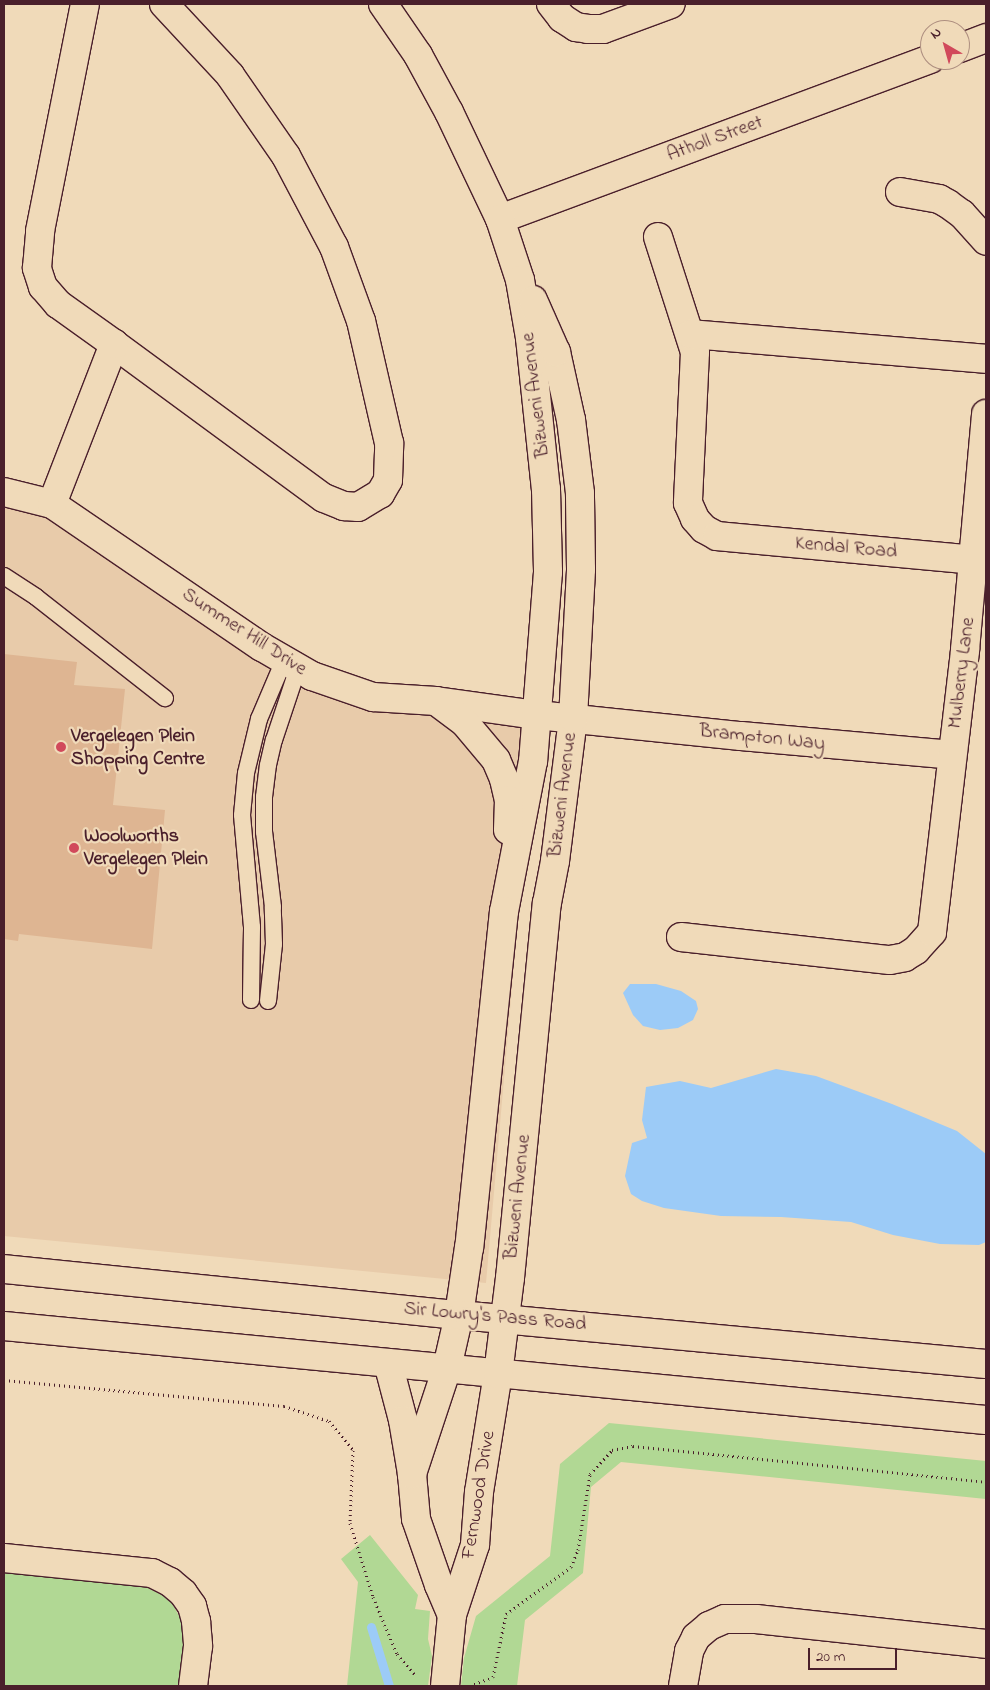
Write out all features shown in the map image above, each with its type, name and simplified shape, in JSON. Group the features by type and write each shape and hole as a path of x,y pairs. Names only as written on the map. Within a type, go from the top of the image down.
{"street":[{"path":"85,4 40,231 37,268 43,287 58,304 324,498 344,506 358,506 380,494 388,480 390,465 387,434 361,321 334,248 286,156 230,75 164,4"},
{"name":"Bizweni Avenue","path":"382,4 418,55 449,112 500,219 520,280 530,338 546,489 548,572 533,761 504,911 470,1247 459,1315 447,1368"},
{"path":"551,4 562,18 576,27 588,29 603,29 671,4"},
{"path":"970,44 986,38"},
{"name":"Atholl Street","path":"500,219 920,63"},
{"path":"900,192 939,199 948,204 962,214 986,241"},
{"path":"658,237 691,334 986,360"},
{"name":"Bizweni Avenue","path":"498,1374 510,1278 547,903 554,870 573,718 581,568 580,493 571,420 556,352 539,311 520,280"},
{"name":"Kendal Road","path":"691,334 694,352 694,388 688,503 695,520 704,528 717,536 975,560"},
{"path":"52,504 114,344"},
{"name":"Mulberry Lane","path":"681,936 890,960 905,957 916,950 932,932 952,755 976,652 975,560 986,414"},
{"name":"Summer Hill Drive","path":"4,492 52,504 262,647 312,676 372,697 436,701 537,715"},
{"path":"436,701 465,723 496,760 504,779 509,800 504,911"},
{"name":"Brampton Way","path":"537,715 952,755"},
{"name":"Sir Lowry's Pass Road","path":"4,1269 459,1315 986,1364"},
{"path":"4,1326 986,1420"},
{"path":"388,1363 404,1420 412,1474"},
{"name":"Fernwood Drive","path":"447,1368 412,1474 416,1519 439,1585 452,1615"},
{"name":"Fernwood Drive","path":"452,1685 452,1615 475,1545 479,1492 498,1374"},
{"path":"4,1558 152,1573 170,1582 192,1606 196,1621 198,1646 193,1686"},
{"path":"683,1686 689,1651 696,1637 709,1626 725,1619 756,1619 986,1644"}],"lane":[{"path":"4,576 36,597 165,698"},
{"path":"251,1000 252,927 242,814 246,773 259,719 291,664"},
{"path":"268,1001 274,944 273,907 264,832 264,797 268,765 291,664"}],"path":[{"path":"4,1380 284,1406 329,1421 353,1450 350,1523 373,1597 397,1654 419,1679 452,1685 493,1677 506,1614 571,1567 578,1550 590,1474 612,1450 633,1446 986,1482"}],"shaded area":[{"path":"4,494 95,532 372,697 536,716 486,1283 4,1236"}],"green space":[{"path":"609,1423 986,1461 986,1499 621,1462 591,1487 583,1573 525,1620 517,1686 461,1686 464,1658 476,1616 550,1556 560,1464"},
{"path":"370,1535 418,1595 415,1609 430,1611 428,1639 432,1656 428,1686 347,1686 358,1582 341,1559"},
{"path":"4,1573 146,1587 164,1596 172,1603 184,1625 186,1637 181,1686 4,1686"}],"water":[{"path":"630,984 656,984 681,991 696,1001 698,1009 693,1020 678,1028 660,1030 643,1026 633,1015 623,993"},
{"path":"776,1069 816,1076 892,1104 957,1131 986,1154 986,1242 979,1245 940,1244 893,1235 851,1222 781,1217 721,1216 664,1208 642,1201 631,1194 625,1176 632,1143 647,1138 642,1120 646,1087 680,1081 711,1088"}],"building":[{"name":"Vergelegen Plein Shopping Centre","path":"4,654 77,662 74,685 125,689 113,805 165,810 152,949 19,934 18,941 4,939"}],"waterway":[{"path":"371,1627 389,1686"}],"place":[{"name":"Vergelegen Plein Shopping Centre","path":"61,747"},
{"name":"Woolworths Vergelegen Plein","path":"74,848"}]}
